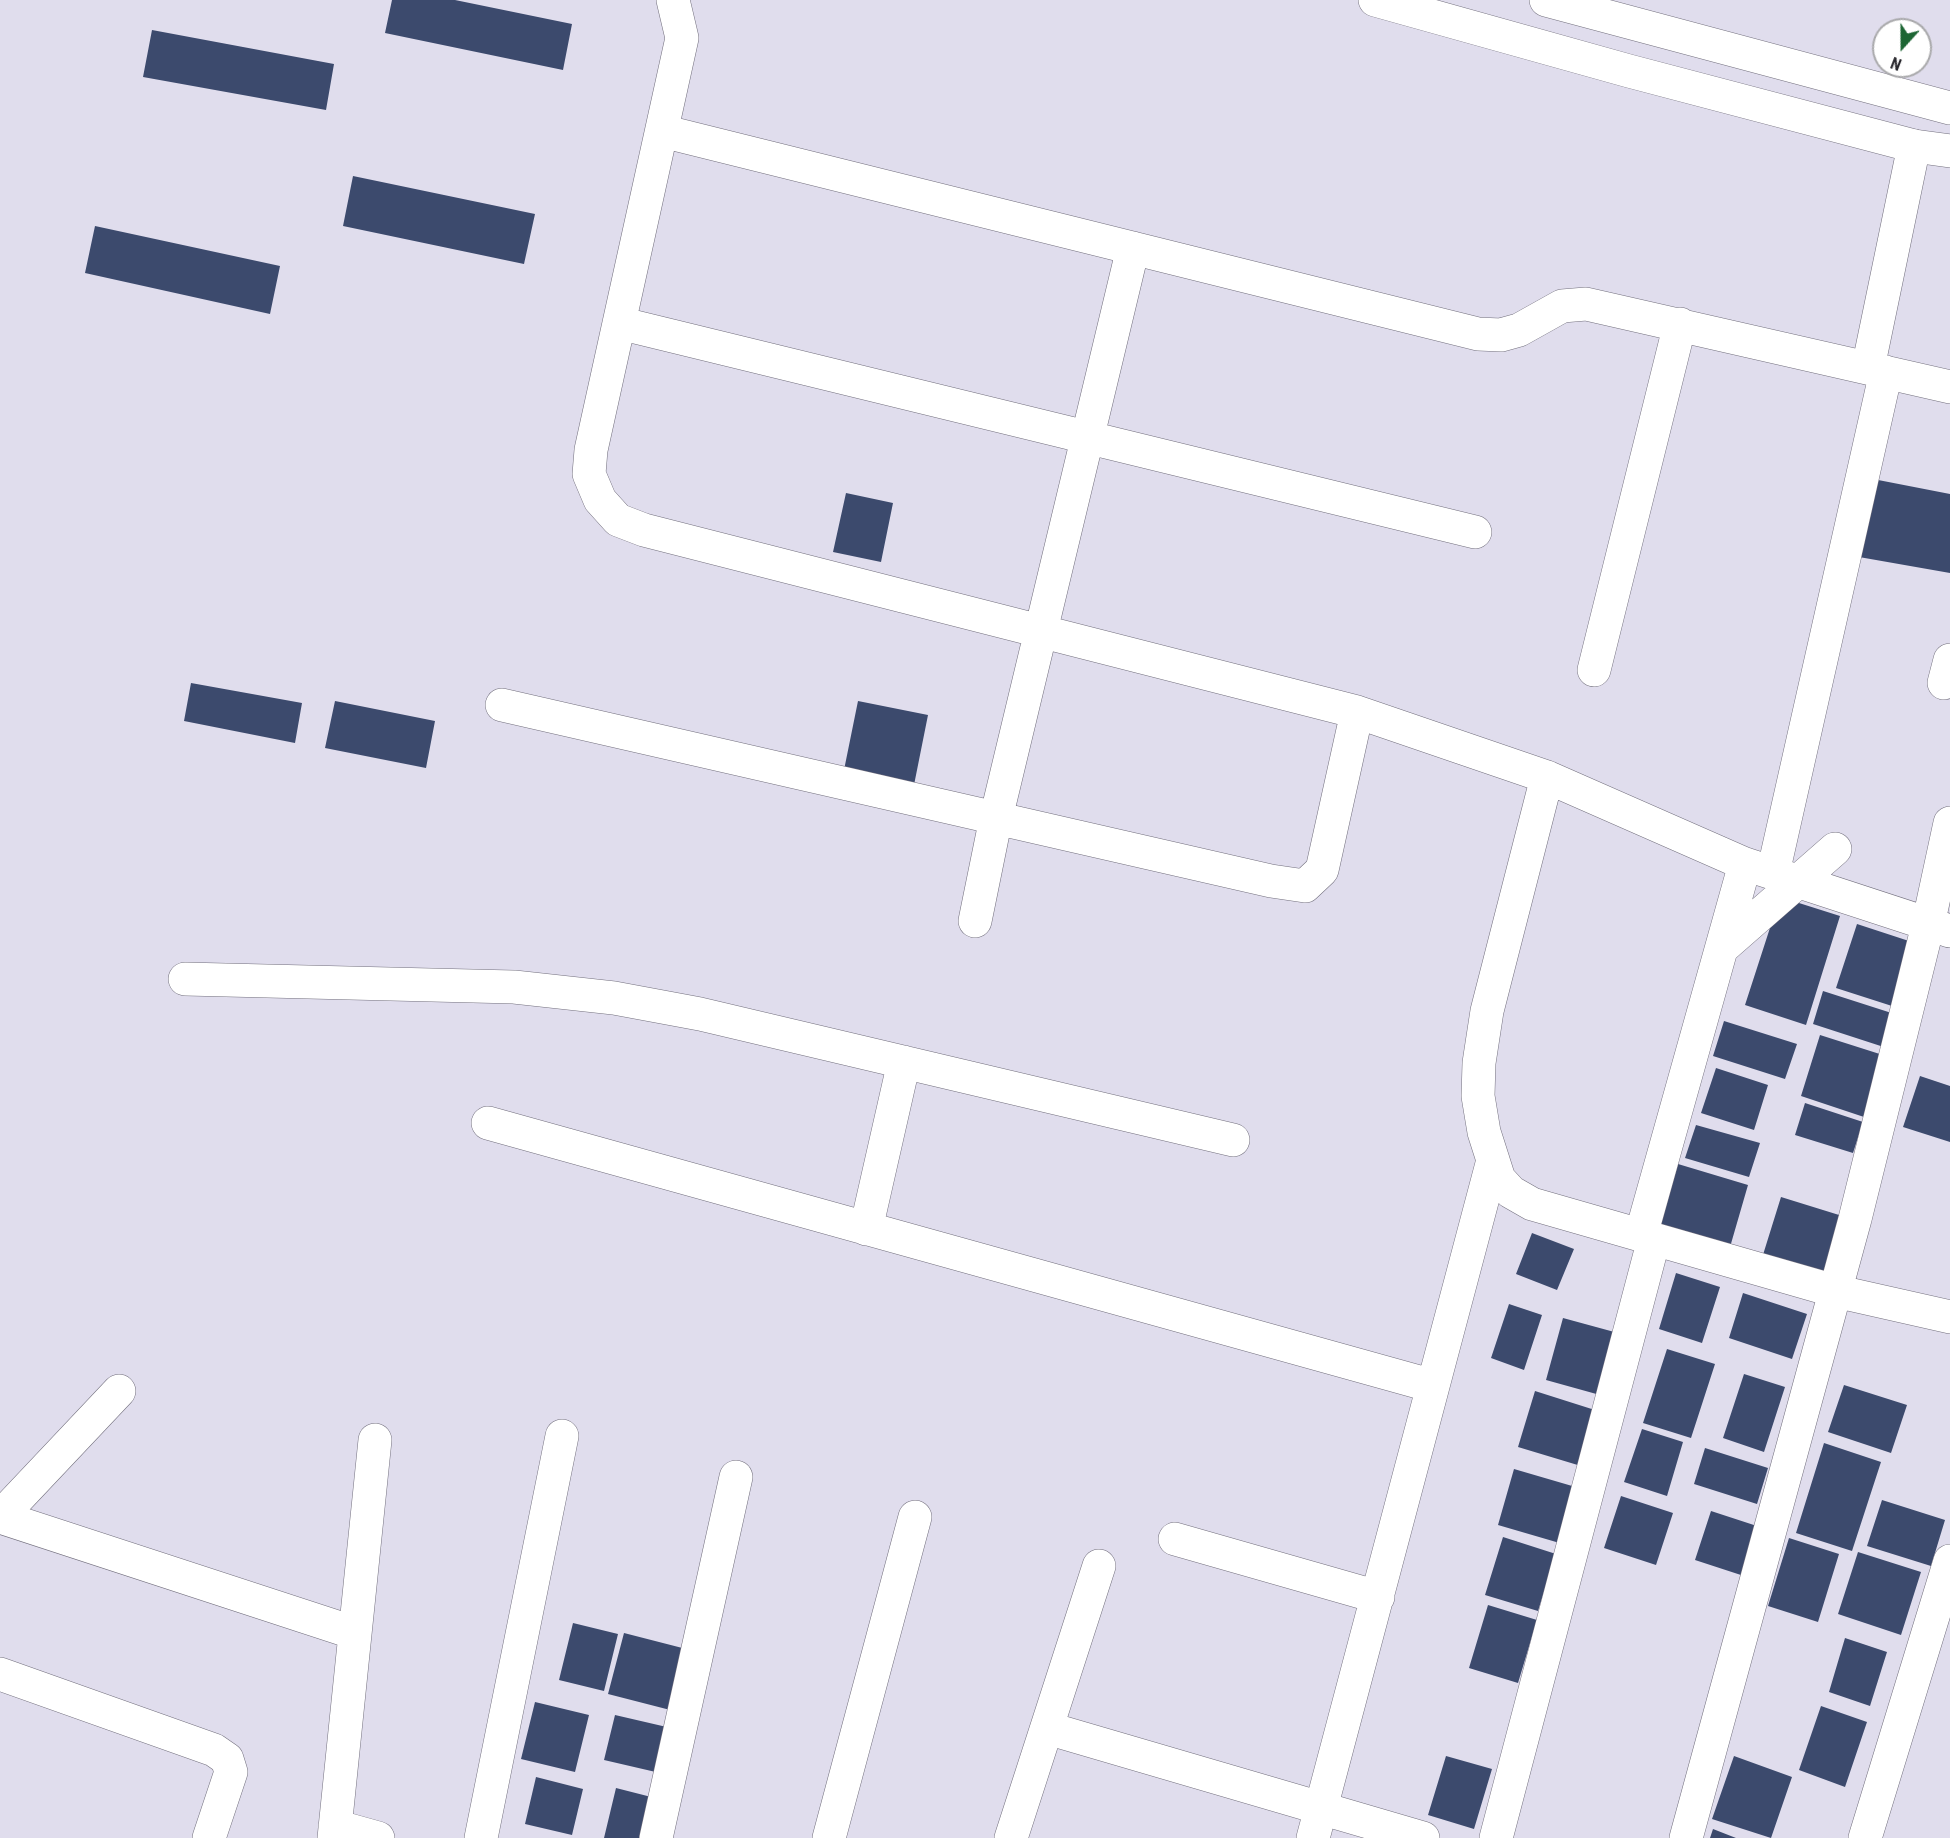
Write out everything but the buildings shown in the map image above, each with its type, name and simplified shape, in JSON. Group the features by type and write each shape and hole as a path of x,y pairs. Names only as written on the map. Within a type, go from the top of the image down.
{"street":[{"path":"673,0 682,39 591,450 590,474 600,500 618,520 644,530 1040,629 1357,712 1547,777 1772,872 1939,928"},
{"path":"1375,0 1629,71 1914,146 1950,151"},
{"path":"1546,0 1950,108"},
{"path":"662,131 1478,334 1502,335 1519,330 1562,306 1586,304 1950,387"},
{"path":"1496,1838 1722,948 1772,872 1877,370 1914,146"},
{"path":"975,921 996,818 1040,629 1133,248"},
{"path":"619,322 1475,532"},
{"path":"1594,670 1680,324"},
{"path":"502,705 1271,881 1305,886 1322,870 1357,712"},
{"path":"1547,777 1486,1011 1479,1063 1479,1096 1484,1132 1499,1179 1511,1192 1532,1204 1835,1291 1950,1317"},
{"path":"1686,1838 1835,1291 1939,928 1950,823"},
{"path":"1722,948 1772,872 1835,849"},
{"path":"185,979 514,987 614,998 700,1014 1233,1140"},
{"path":"866,1229 904,1062"},
{"path":"488,1123 1433,1386"},
{"path":"1317,1823 1493,1160"},
{"path":"119,1391 0,1517 355,1633"},
{"path":"481,1838 562,1436"},
{"path":"375,1440 334,1832 378,1838"},
{"path":"656,1838 736,1477"},
{"path":"829,1838 915,1517"},
{"path":"1175,1539 1378,1597"},
{"path":"1865,1838 1950,1561"},
{"path":"1011,1838 1099,1566"},
{"path":"0,1674 214,1750 227,1759 231,1772 209,1838"},
{"path":"1047,1728 1317,1823 1423,1838"}]}
